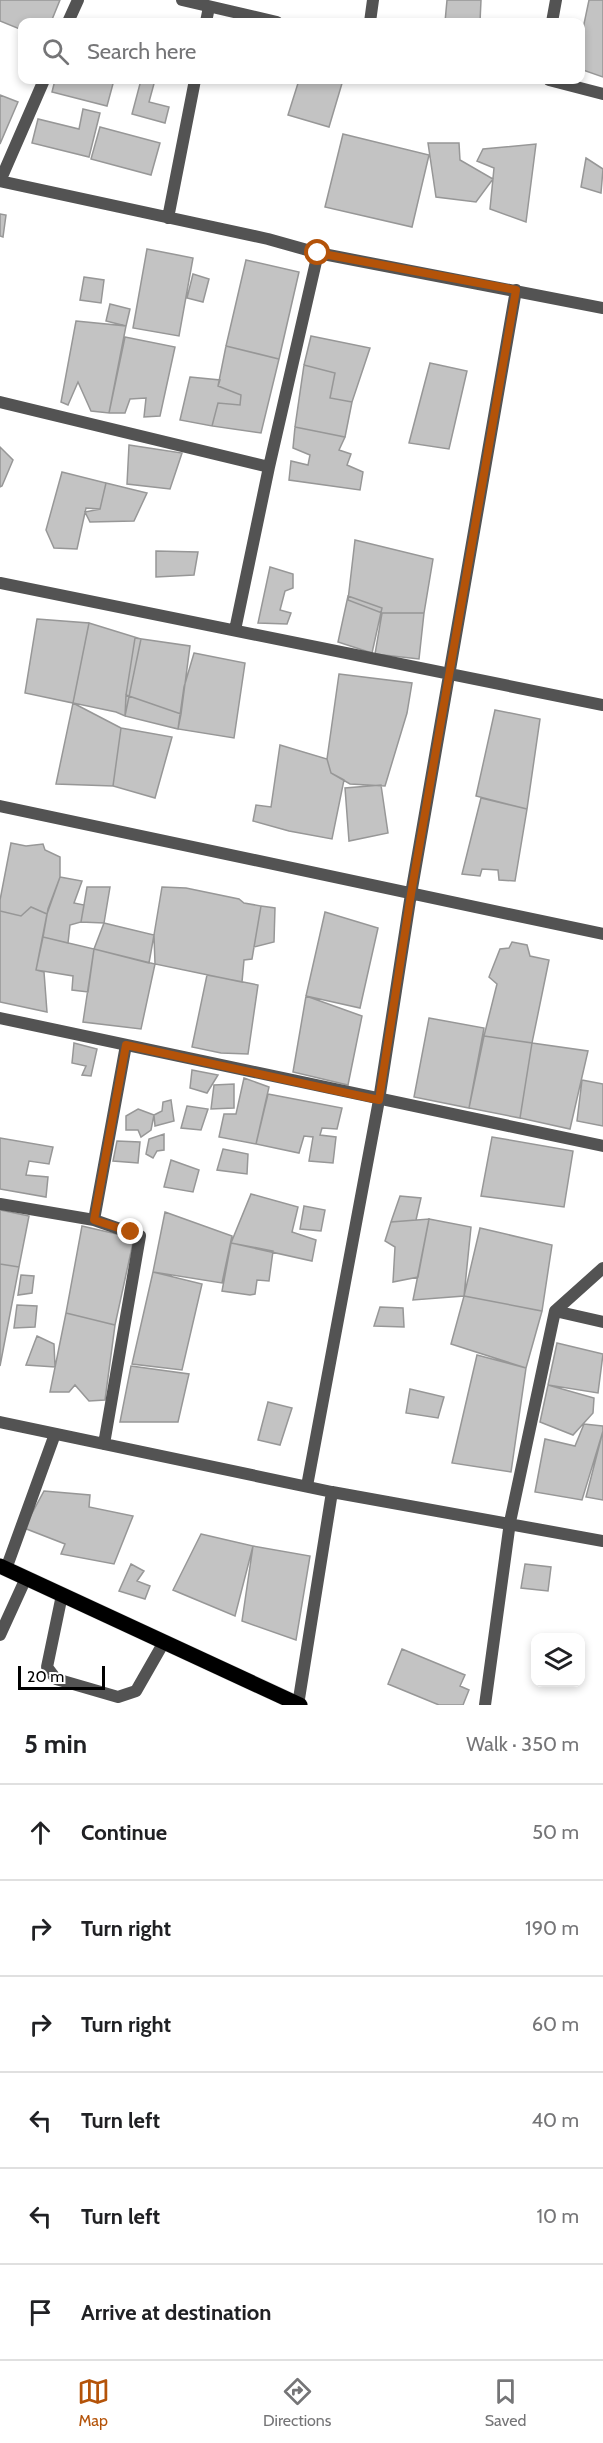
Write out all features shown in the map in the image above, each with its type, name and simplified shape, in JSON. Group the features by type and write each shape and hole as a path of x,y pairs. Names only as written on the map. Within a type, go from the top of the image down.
{"main road":[{"path":"3,1568 299,1705"}],"street":[{"path":"70,18 78,0"},
{"path":"182,0 259,18"},
{"path":"371,18 373,0"},
{"path":"553,18 556,0"},
{"path":"207,18 209,7"},
{"path":"42,84 0,181 268,239 318,253 603,308"},
{"path":"168,218 194,84"},
{"path":"564,84 603,94"},
{"path":"235,630 269,467 318,253"},
{"path":"307,1486 379,1100 411,894 516,290"},
{"path":"0,402 269,467"},
{"path":"0,583 603,705"},
{"path":"0,806 603,934"},
{"path":"0,1018 603,1146"},
{"path":"94,1220 126,1045"},
{"path":"0,1204 94,1220 140,1236 104,1444"},
{"path":"485,1705 510,1522 555,1311 603,1268"},
{"path":"555,1311 603,1322"},
{"path":"0,1422 332,1492 510,1522 603,1541"},
{"path":"3,1568 54,1434"},
{"path":"299,1705 332,1492"},
{"path":"0,1635 26,1578"},
{"path":"62,1595 47,1667 56,1679 118,1697 136,1691 164,1642"}],"building":[{"path":"0,0 60,0 53,18 18,18 18,28 0,21"},
{"path":"447,0 481,0 480,18 445,18"},
{"path":"589,0 603,0 603,77 585,71 585,19"},
{"path":"54,84 113,84 107,106 52,92"},
{"path":"140,84 154,84 149,102 169,107 165,123 132,114"},
{"path":"298,84 342,84 329,127 288,115"},
{"path":"0,95 18,102 0,144"},
{"path":"83,109 100,113 89,157 32,143 38,119 79,129"},
{"path":"100,127 160,143 151,175 91,159"},
{"path":"343,134 429,155 412,227 325,207"},
{"path":"428,143 459,143 460,160 493,179 476,202 436,197"},
{"path":"536,144 526,222 490,209 494,168 477,161 483,149"},
{"path":"586,158 603,169 601,193 581,187"},
{"path":"0,214 6,215 3,237 0,236"},
{"path":"147,249 193,258 179,336 133,328"},
{"path":"246,260 299,272 279,359 226,346"},
{"path":"193,274 209,279 203,302 187,298"},
{"path":"84,277 104,280 101,303 80,300"},
{"path":"110,304 130,309 126,326 106,321"},
{"path":"76,321 126,326 109,413 91,411 78,382 68,405 61,402"},
{"path":"311,336 370,348 352,402 330,398 335,373 304,365"},
{"path":"125,337 175,347 160,416 144,417 146,398 130,399 125,413 109,413"},
{"path":"226,346 279,359 261,433 212,426 218,403 240,405 241,395 218,386"},
{"path":"430,363 467,371 449,449 409,443"},
{"path":"304,365 335,373 330,398 352,402 345,437 295,427"},
{"path":"190,377 220,380 218,386 241,395 240,405 218,403 212,426 180,420"},
{"path":"295,427 345,437 339,450 351,454 347,465 363,472 360,490 289,480 291,461 308,465 310,455 293,448"},
{"path":"129,445 182,453 170,489 127,484"},
{"path":"0,447 13,460 0,487"},
{"path":"62,472 106,483 100,509 86,508 77,549 54,548 46,530"},
{"path":"106,483 147,493 134,521 90,522 85,512 100,509"},
{"path":"355,540 433,559 424,613 382,613 348,600"},
{"path":"156,551 198,552 194,575 156,577"},
{"path":"270,567 293,574 293,588 285,591 280,610 291,613 287,624 258,623"},
{"path":"348,596 382,608 372,653 338,642"},
{"path":"382,613 424,613 419,659 375,654"},
{"path":"37,619 89,623 73,703 25,693"},
{"path":"89,623 141,639 125,716 73,703"},
{"path":"135,638 190,646 181,714 126,695"},
{"path":"194,653 245,663 234,738 178,729 184,687"},
{"path":"339,674 412,683 407,713 385,786 350,784 331,773 327,759"},
{"path":"126,695 181,714 178,729 125,716"},
{"path":"73,703 121,728 113,786 56,784"},
{"path":"495,710 540,719 527,809 476,796"},
{"path":"121,728 172,737 155,798 113,786"},
{"path":"280,745 327,759 331,773 344,780 332,839 253,821 256,805 271,807"},
{"path":"381,785 388,833 349,841 345,788"},
{"path":"481,798 527,809 515,881 499,880 498,870 482,869 480,876 462,874"},
{"path":"11,843 26,846 43,844 45,850 60,857 60,877 47,914 31,907 21,916 0,911"},
{"path":"60,877 82,881 74,903 84,905 81,922 70,925 68,943 43,937 48,909"},
{"path":"87,887 110,887 104,923 81,922"},
{"path":"162,887 186,888 261,906 252,959 244,960 242,982 155,964 154,935"},
{"path":"261,906 275,908 274,942 254,947"},
{"path":"31,907 47,914 36,970 44,972 47,1012 0,1002 0,911 21,916"},
{"path":"325,912 378,928 360,1008 306,996"},
{"path":"104,923 154,935 149,963 94,949"},
{"path":"43,937 94,949 88,992 72,990 73,976 36,970"},
{"path":"512,942 527,945 530,956 549,960 532,1043 484,1036 497,984 489,977 500,949 509,948"},
{"path":"94,949 155,964 141,1029 83,1022"},
{"path":"207,975 258,985 248,1054 221,1053 192,1047"},
{"path":"306,996 362,1016 348,1085 293,1072"},
{"path":"429,1018 484,1028 469,1108 414,1097"},
{"path":"484,1036 532,1043 520,1118 469,1108"},
{"path":"74,1043 97,1049 91,1076 82,1075 86,1066 72,1063"},
{"path":"532,1043 588,1051 570,1129 520,1118"},
{"path":"192,1070 218,1075 207,1093 190,1088"},
{"path":"244,1078 269,1087 256,1144 219,1137 224,1114 236,1114"},
{"path":"582,1080 603,1084 603,1126 577,1121"},
{"path":"234,1084 234,1108 211,1109 214,1085"},
{"path":"268,1094 342,1108 337,1129 322,1128 320,1135 336,1137 333,1163 309,1161 313,1137 304,1136 299,1153 256,1144"},
{"path":"171,1100 174,1121 155,1126 154,1115 162,1111 163,1102"},
{"path":"187,1106 208,1109 201,1130 181,1128"},
{"path":"138,1109 154,1115 151,1130 141,1137 138,1130 126,1130 126,1116"},
{"path":"164,1134 164,1150 157,1151 153,1158 146,1154 149,1139"},
{"path":"492,1137 573,1151 564,1207 481,1196"},
{"path":"0,1138 53,1147 49,1164 29,1161 26,1175 48,1177 46,1197 0,1189"},
{"path":"117,1141 140,1142 138,1163 113,1161"},
{"path":"223,1149 248,1154 247,1174 217,1170"},
{"path":"171,1160 199,1170 193,1192 164,1187"},
{"path":"251,1194 298,1207 292,1232 316,1240 312,1261 231,1243"},
{"path":"400,1196 421,1198 416,1220 391,1222"},
{"path":"304,1206 325,1210 321,1231 300,1229"},
{"path":"0,1210 29,1216 19,1267 0,1264"},
{"path":"165,1212 232,1236 222,1283 153,1272"},
{"path":"429,1219 471,1227 464,1296 413,1300"},
{"path":"429,1219 418,1277 393,1282 395,1247 385,1241 391,1222"},
{"path":"82,1226 134,1238 115,1325 66,1313"},
{"path":"480,1228 552,1245 542,1311 464,1296"},
{"path":"231,1243 273,1251 269,1281 257,1280 255,1294 222,1291"},
{"path":"0,1264 19,1267 0,1366"},
{"path":"153,1272 202,1284 182,1370 132,1364"},
{"path":"21,1275 34,1276 32,1293 18,1295"},
{"path":"464,1296 542,1311 526,1368 451,1344"},
{"path":"17,1305 37,1306 35,1327 14,1328"},
{"path":"380,1307 403,1308 404,1327 374,1326"},
{"path":"66,1313 115,1325 105,1400 89,1401 75,1385 69,1392 50,1392"},
{"path":"37,1336 54,1344 55,1367 26,1365"},
{"path":"557,1343 603,1354 598,1393 548,1385"},
{"path":"477,1355 526,1368 511,1472 452,1463"},
{"path":"131,1366 189,1374 178,1422 120,1422"},
{"path":"548,1385 594,1398 593,1413 573,1435 540,1422"},
{"path":"410,1389 444,1397 438,1418 406,1413"},
{"path":"268,1402 292,1408 280,1445 258,1440"},
{"path":"584,1424 603,1426 603,1431 582,1500 535,1492 545,1439 575,1446"},
{"path":"603,1431 603,1500 586,1497"},
{"path":"44,1491 90,1495 89,1507 133,1516 114,1564 61,1554 65,1544 24,1528"},
{"path":"201,1534 253,1546 235,1616 173,1590"},
{"path":"253,1546 310,1556 296,1640 242,1621"},
{"path":"131,1564 144,1571 137,1581 150,1586 145,1599 119,1591"},
{"path":"525,1564 551,1567 548,1591 521,1588"},
{"path":"402,1649 465,1675 460,1686 469,1690 463,1705 439,1705 388,1684"}],"route":[{"path":"131,1232 94,1220 126,1045 379,1100 411,894 516,290 318,253"}]}
